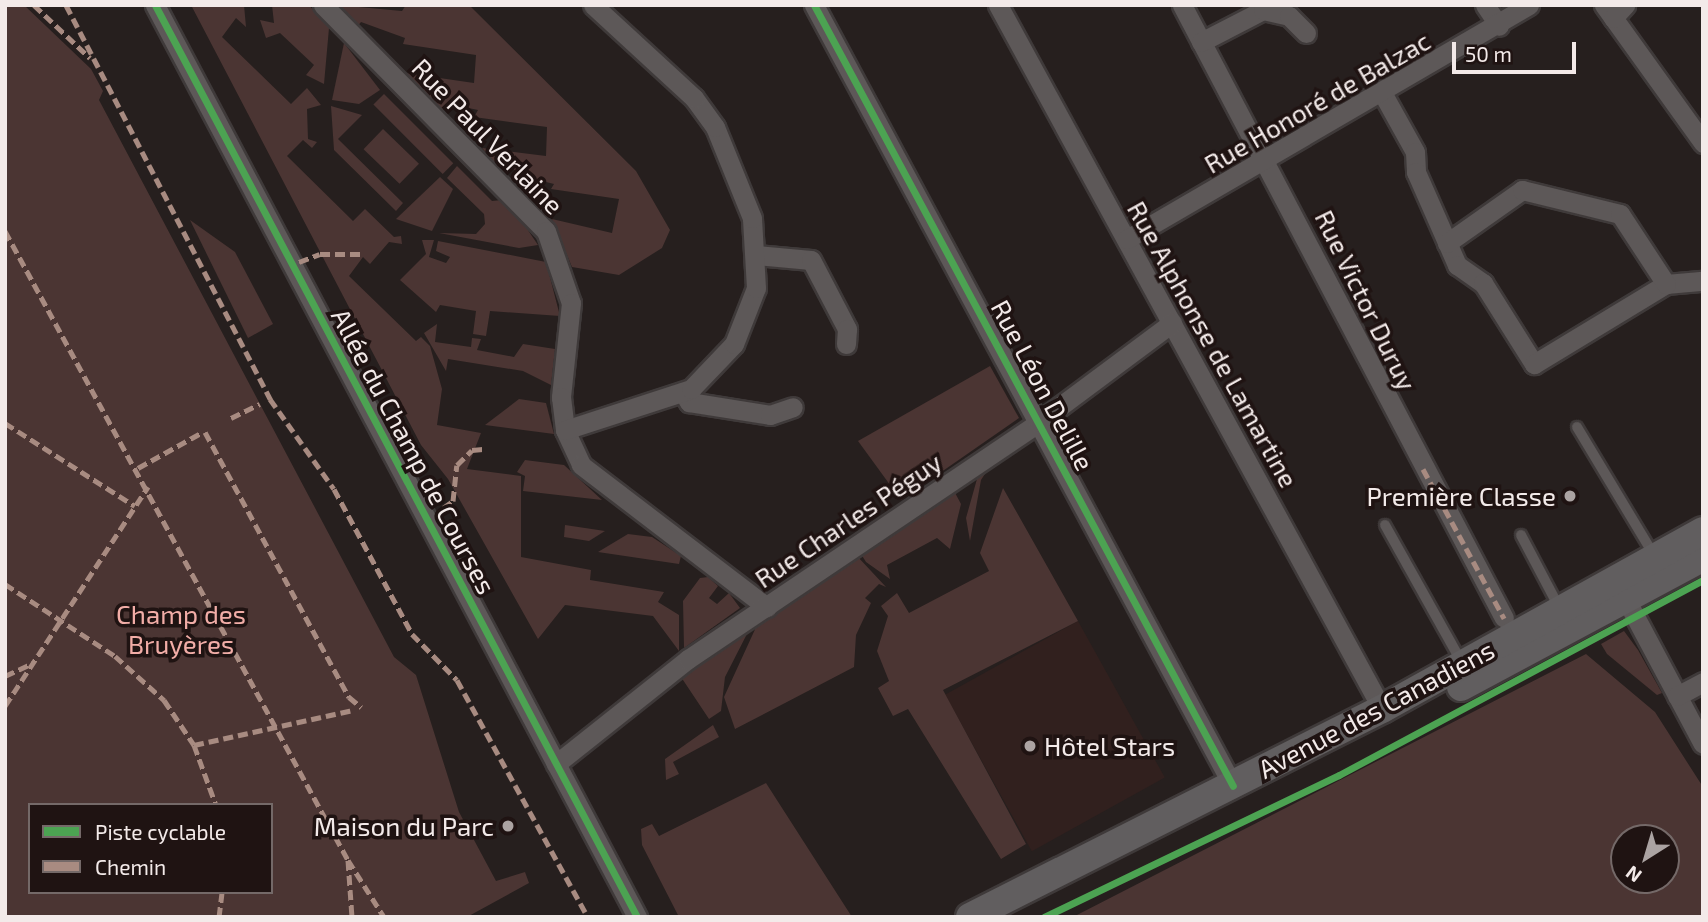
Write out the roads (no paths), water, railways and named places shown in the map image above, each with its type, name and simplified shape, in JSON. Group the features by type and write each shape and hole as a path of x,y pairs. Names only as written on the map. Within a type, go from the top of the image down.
{"main road":[{"name":"Avenue des Canadiens","path":"1013,917 1620,588 1656,557 1703,531"},
{"name":"Avenue des Canadiens","path":"970,917 1382,709 1560,608 1703,557"}],"street":[{"name":"Allée du Champ de Courses","path":"155,5 637,917"},
{"name":"Rue Paul Verlaine","path":"323,5 546,231 571,303 561,397 565,430 593,477 767,607"},
{"path":"565,430 683,392 717,367 739,335 756,288 756,255 743,184 716,127 694,98 593,5"},
{"name":"Rue Léon Delille","path":"814,5 1233,786"},
{"name":"Rue Alphonse de Lamartine","path":"998,5 1382,709"},
{"name":"Rue Victor Duruy","path":"1182,5 1267,163 1423,469 1504,618"},
{"path":"1485,5 1499,26"},
{"name":"Rue Honoré de Balzac","path":"1127,239 1384,96 1530,5"},
{"path":"1201,41 1263,10 1289,16 1306,33"},
{"path":"1614,10 1703,143"},
{"path":"1384,96 1415,152 1416,172 1457,265 1483,283 1534,364 1666,284 1703,281"},
{"path":"1447,243 1522,190 1620,214 1666,284"},
{"path":"756,255 811,260 847,329 846,344"},
{"name":"Rue Charles Péguy","path":"556,764 688,659 1039,422 1172,323"},
{"path":"683,392 689,402 770,415 793,407"},
{"path":"1620,588 1703,744"},
{"path":"1677,696 1703,682"}],"lane":[{"path":"1577,426 1656,557"},
{"path":"1385,525 1462,664"},
{"path":"1521,535 1560,608"}],"place":[{"name":"Première Classe","path":"1570,496"},
{"name":"Hôtel Stars","path":"1030,746"},
{"name":"Maison du Parc","path":"508,826"}],"park label":[{"name":"Champ des Bruyères","path":"181,629"}]}
